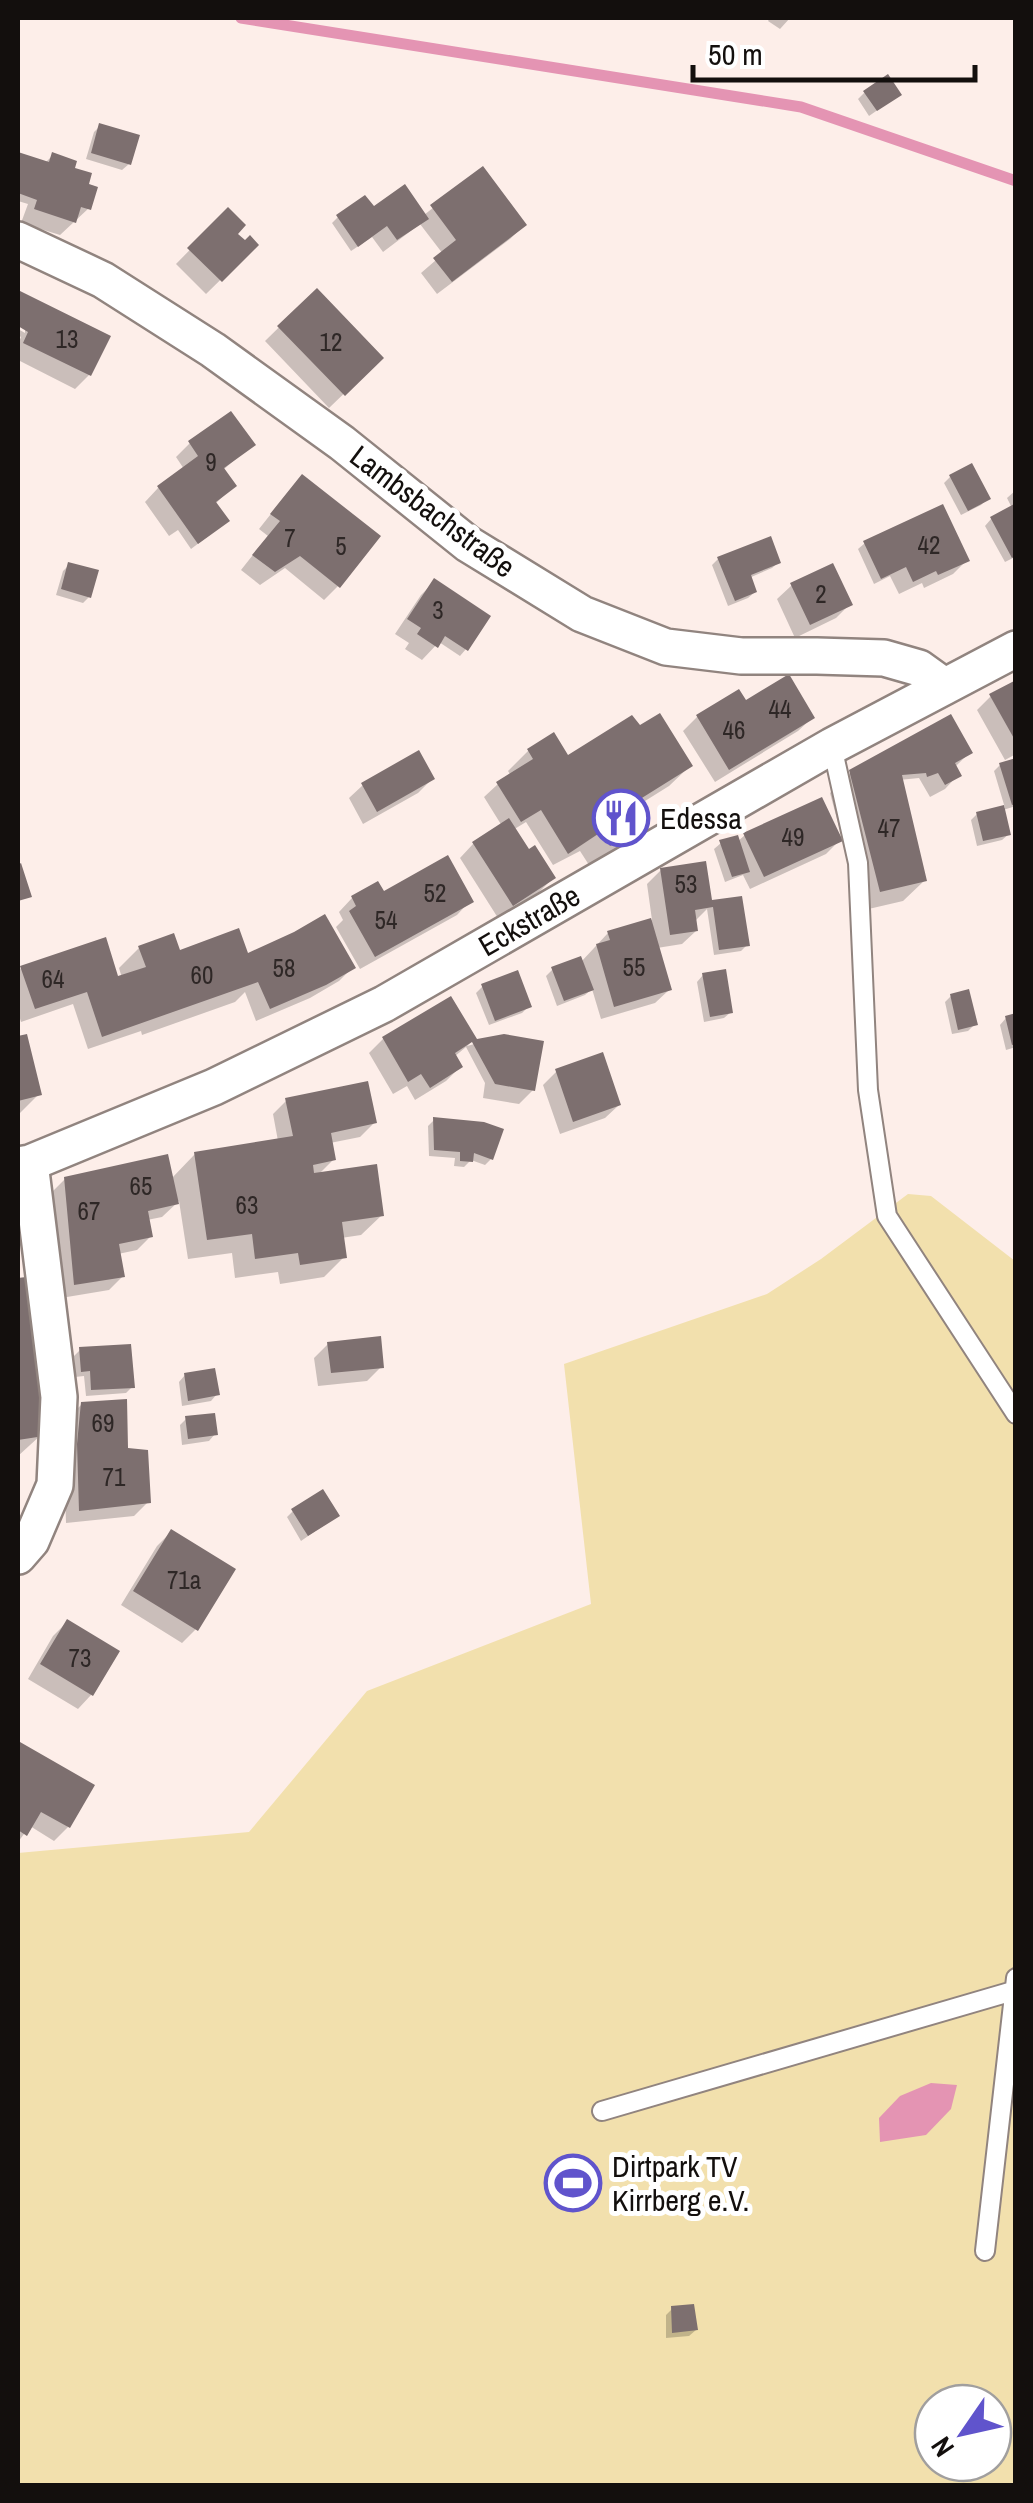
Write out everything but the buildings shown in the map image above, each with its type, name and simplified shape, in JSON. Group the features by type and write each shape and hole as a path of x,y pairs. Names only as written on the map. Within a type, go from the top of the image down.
{"street":[{"name":"Lambsbachstraße","path":"18,240 103,280 212,350 342,443 468,544 582,614 666,647 741,656 884,658 919,668 944,686"},
{"name":"Eckstraße","path":"18,1556 31,1541 55,1485 58,1414 24,1164 214,1087 384,1004 832,746 1016,649"}],"lane":[{"path":"832,746 858,863 868,1090 887,1216 1016,1414"},
{"path":"602,2111 1014,1985 985,2251"}],"shaded area":[{"path":"908,1194 931,1196 1015,1261 1015,2485 18,2486 18,1853 249,1832 367,1691 591,1604 564,1364 767,1294"},
{"path":"931,2083 957,2085 951,2109 926,2135 880,2142 879,2118 900,2096"}],"waterway":[{"path":"241,18 801,107 1016,181"}],"place":[{"name":"Edessa","path":"621,818"},
{"name":"Dirtpark TV Kirrberg e.V.","path":"573,2183"}]}
